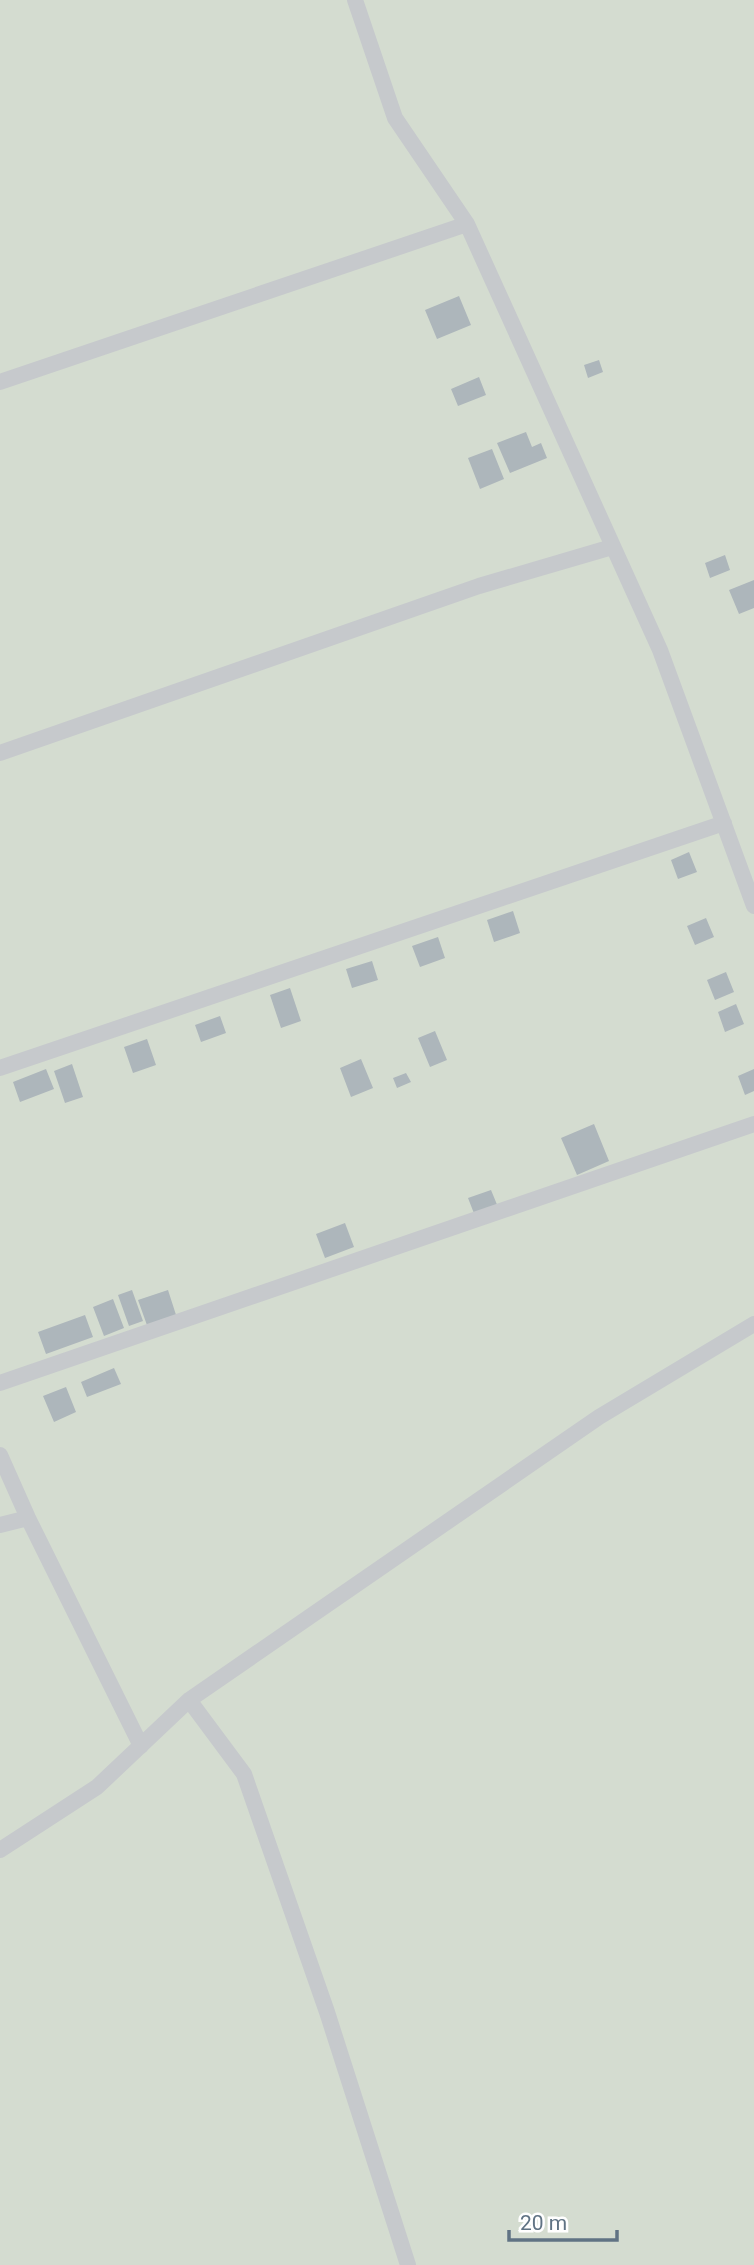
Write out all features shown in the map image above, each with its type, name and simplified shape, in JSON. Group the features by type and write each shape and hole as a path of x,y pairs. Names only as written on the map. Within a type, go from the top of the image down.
{"lane":[{"path":"355,0 394,118 467,224 660,650 754,906"},
{"path":"0,382 467,224"},
{"path":"0,753 479,586 612,547"},
{"path":"0,1068 724,823"},
{"path":"0,1383 754,1124"},
{"path":"0,1850 97,1787 189,1700 599,1417 754,1324"},
{"path":"0,1455 28,1518 141,1746"},
{"path":"0,1525 28,1518"},
{"path":"189,1700 244,1774 327,2012 408,2265"}],"shaded area":[{"path":"0,0 754,0 754,2265 0,2265"}],"building":[{"path":"459,296 471,325 437,339 425,310"},
{"path":"599,360 603,372 588,378 584,365"},
{"path":"479,377 486,395 458,406 451,389"},
{"path":"526,432 532,447 541,443 547,458 510,473 497,443"},
{"path":"492,449 504,479 480,489 468,458"},
{"path":"725,555 730,570 710,578 705,563"},
{"path":"754,580 754,608 739,614 729,590"},
{"path":"689,852 697,872 678,879 671,860"},
{"path":"513,911 520,933 494,942 487,920"},
{"path":"706,918 714,937 695,945 687,926"},
{"path":"438,937 445,958 420,967 412,946"},
{"path":"372,961 378,980 352,988 346,969"},
{"path":"726,972 734,992 715,1000 707,980"},
{"path":"290,988 301,1021 281,1028 270,995"},
{"path":"736,1004 744,1024 725,1032 718,1012"},
{"path":"220,1016 226,1033 201,1042 195,1025"},
{"path":"435,1031 447,1060 430,1067 418,1038"},
{"path":"147,1039 156,1065 133,1073 124,1047"},
{"path":"361,1059 373,1088 351,1097 340,1068"},
{"path":"72,1064 83,1097 65,1103 54,1071"},
{"path":"46,1069 54,1089 20,1102 13,1082"},
{"path":"754,1069 754,1091 745,1095 738,1076"},
{"path":"406,1073 411,1082 397,1088 393,1078"},
{"path":"594,1124 609,1161 577,1175 561,1138"},
{"path":"491,1190 498,1207 475,1216 468,1198"},
{"path":"345,1223 354,1247 325,1258 316,1234"},
{"path":"132,1290 143,1321 129,1326 118,1295"},
{"path":"168,1290 177,1318 148,1328 138,1300"},
{"path":"113,1299 124,1328 104,1336 93,1307"},
{"path":"85,1315 93,1337 46,1354 38,1332"},
{"path":"114,1368 121,1384 87,1397 81,1382"},
{"path":"66,1387 76,1412 54,1422 43,1396"}]}
